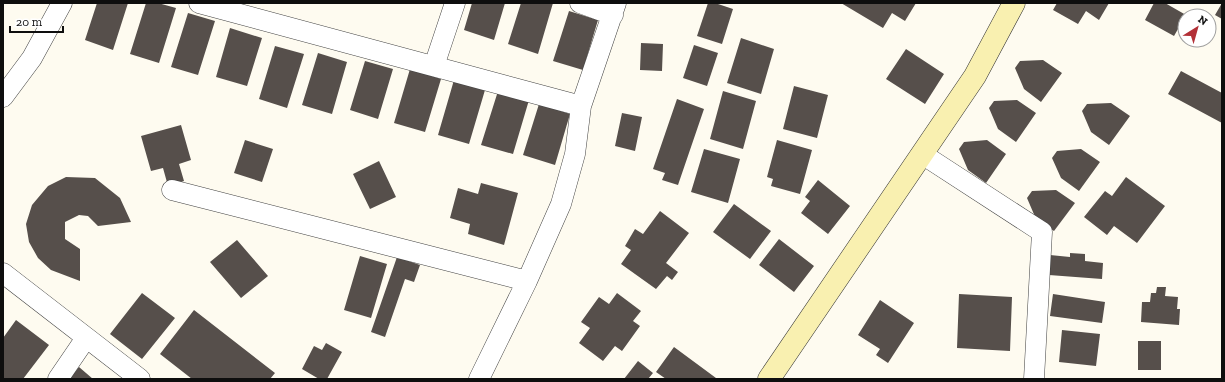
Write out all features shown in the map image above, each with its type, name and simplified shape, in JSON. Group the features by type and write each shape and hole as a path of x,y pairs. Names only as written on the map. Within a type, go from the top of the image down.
{"street":[{"path":"3,97 32,58 62,3"},
{"path":"199,3 247,9 434,66 581,106"},
{"path":"434,66 455,3"},
{"path":"479,379 527,281 561,204 575,154 581,106 615,9 580,3"},
{"path":"769,379 975,76 1014,3"},
{"path":"922,154 1042,232 1034,379"},
{"path":"172,190 527,281"},
{"path":"3,273 140,379"},
{"path":"58,379 86,338"}],"building":[{"path":"97,3 128,3 113,50 85,40"},
{"path":"146,3 158,3 176,8 159,63 130,54"},
{"path":"472,3 505,3 494,40 464,30"},
{"path":"521,3 553,3 538,54 508,44"},
{"path":"708,3 715,3 733,9 722,44 697,36"},
{"path":"841,3 916,3 905,21 892,13 883,28"},
{"path":"1057,3 1109,3 1099,20 1086,11 1078,24 1053,10"},
{"path":"1154,3 1165,3 1177,10 1177,31 1174,36 1145,20"},
{"path":"1222,3 1222,19 1217,16 1217,12"},
{"path":"569,11 598,20 583,70 553,61"},
{"path":"188,13 215,21 198,75 171,67"},
{"path":"230,28 262,38 247,86 216,77"},
{"path":"741,38 774,49 761,94 727,83"},
{"path":"641,43 663,44 662,71 640,70"},
{"path":"694,45 718,53 707,86 683,78"},
{"path":"275,46 304,54 287,108 259,99"},
{"path":"906,49 944,74 925,104 886,79"},
{"path":"318,53 347,62 332,114 302,105"},
{"path":"1043,60 1062,73 1041,102 1024,89 1015,68 1020,61"},
{"path":"365,61 393,69 378,119 350,110"},
{"path":"410,69 441,79 425,132 394,123"},
{"path":"1181,71 1222,93 1222,123 1168,94"},
{"path":"454,80 485,90 469,144 438,135"},
{"path":"794,86 828,95 817,138 783,129"},
{"path":"498,91 529,100 513,154 481,145"},
{"path":"723,91 756,101 743,149 710,139"},
{"path":"677,99 704,109 678,185 662,180 665,173 653,169"},
{"path":"1017,100 1036,113 1016,142 998,129 989,108 994,101"},
{"path":"1111,103 1130,116 1109,145 1091,132 1082,111 1087,104"},
{"path":"539,104 570,114 555,165 523,155"},
{"path":"622,113 642,117 635,151 615,146"},
{"path":"181,125 191,160 179,164 184,181 168,186 163,168 151,171 141,136"},
{"path":"245,140 273,149 262,182 234,173"},
{"path":"777,140 812,150 800,194 771,186 773,179 767,177"},
{"path":"987,140 1006,154 986,183 968,170 959,149 964,142"},
{"path":"704,149 740,159 728,203 691,192"},
{"path":"1081,149 1100,162 1079,191 1061,178 1052,158 1057,151"},
{"path":"379,161 396,197 370,209 353,174"},
{"path":"66,177 95,178 120,198 131,222 98,226 88,216 79,215 65,222 65,239 80,249 80,281 51,270 38,258 29,242 26,224 32,205 48,186"},
{"path":"1126,177 1165,206 1137,243 1114,226 1107,235 1084,217 1105,191 1112,196"},
{"path":"818,180 850,206 828,234 801,213 810,201 805,197"},
{"path":"481,183 518,193 504,245 468,234 470,224 450,218 458,188 478,194"},
{"path":"1056,190 1075,203 1054,231 1036,219 1027,198 1032,191"},
{"path":"734,204 771,231 750,259 713,232"},
{"path":"660,211 689,233 666,263 678,272 672,280 667,276 656,289 621,264 631,250 625,246 635,229 643,234"},
{"path":"779,239 814,266 794,292 759,265"},
{"path":"237,240 268,276 241,298 210,262"},
{"path":"1070,253 1085,254 1085,261 1103,263 1102,279 1049,275 1050,255 1070,257"},
{"path":"360,256 387,264 371,318 344,310"},
{"path":"397,257 420,265 414,282 405,279 385,337 371,332"},
{"path":"1157,287 1166,287 1165,296 1178,297 1177,309 1180,309 1179,325 1141,322 1142,302 1150,302 1151,293 1156,293"},
{"path":"142,293 175,318 142,359 110,334"},
{"path":"617,293 641,311 633,321 640,326 622,351 615,346 603,361 579,343 590,328 581,322 599,297 609,304"},
{"path":"959,294 1012,297 1010,351 957,348"},
{"path":"1053,294 1105,302 1102,323 1050,316"},
{"path":"880,300 914,323 888,363 876,355 880,349 858,335"},
{"path":"194,310 275,373 270,379 192,379 160,354"},
{"path":"16,320 49,345 23,379 3,379 3,338"},
{"path":"1062,330 1100,334 1096,366 1059,362"},
{"path":"1138,341 1161,341 1161,370 1138,370"},
{"path":"326,343 342,352 327,379 319,379 302,369 314,346 322,350"},
{"path":"674,347 716,378 666,379 656,372"},
{"path":"638,361 653,373 648,379 624,379"},
{"path":"79,367 93,379 69,379"}]}
